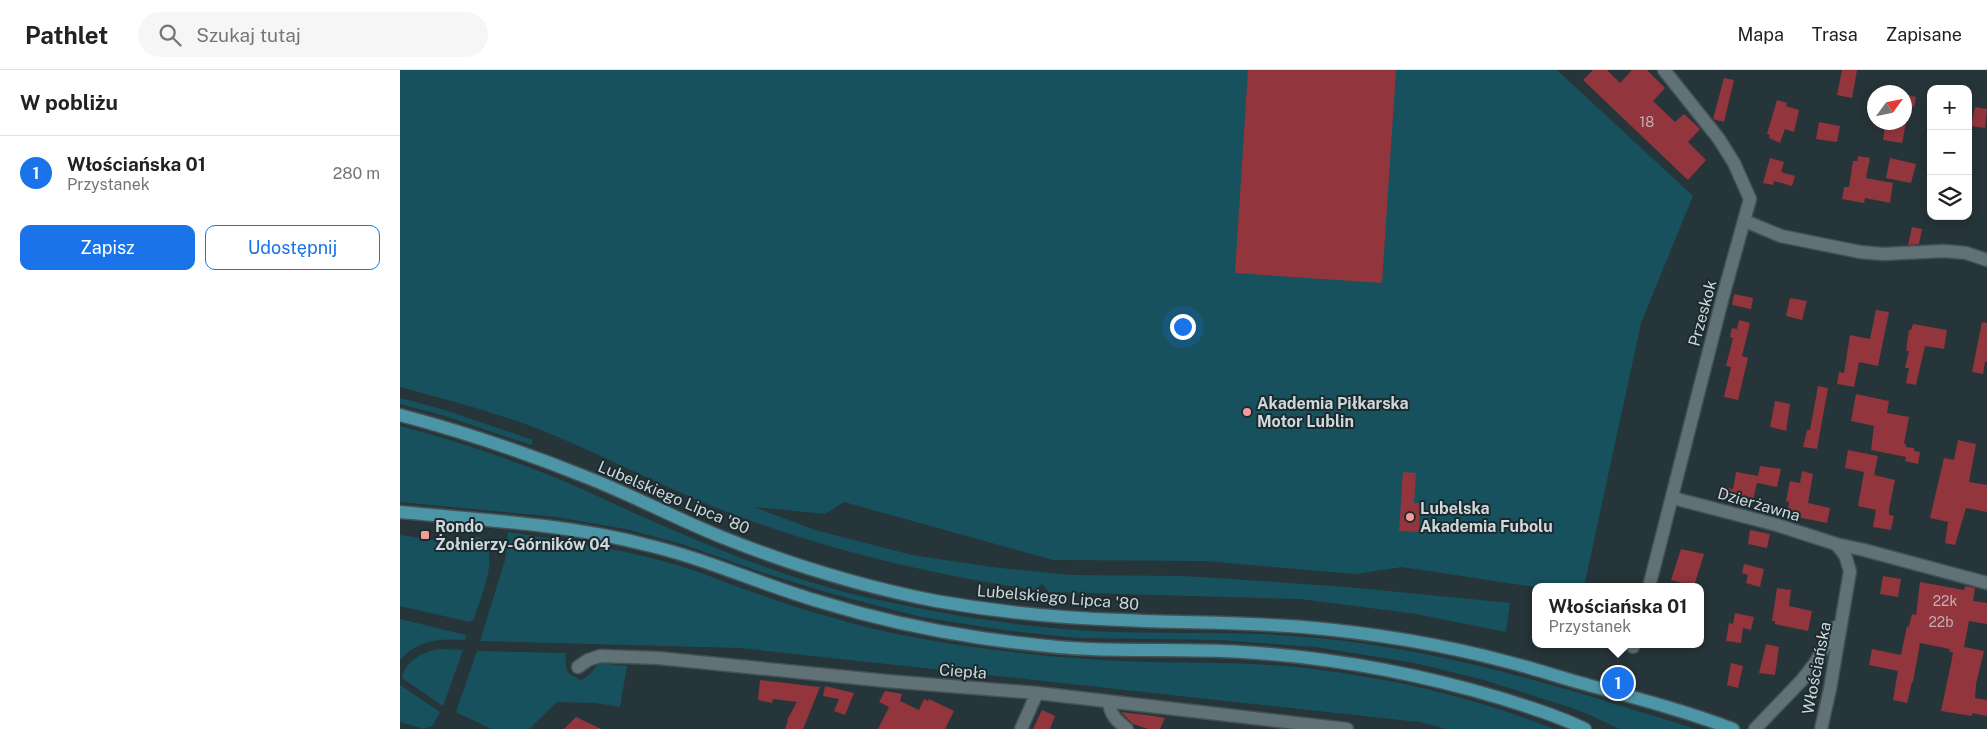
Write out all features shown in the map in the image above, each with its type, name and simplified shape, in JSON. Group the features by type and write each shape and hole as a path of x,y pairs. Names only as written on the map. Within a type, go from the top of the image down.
{"main road":[{"name":"Lubelskiego Lipca '80","path":"400,415 436,424 526,455 593,480 726,539 873,587 936,601 1006,612 1123,620 1293,626 1374,635 1507,661 1661,704 1733,729"},
{"path":"400,512 583,532 647,544 697,559 820,602 868,615 982,638 1089,649 1244,652 1325,660 1400,672 1458,685 1521,704 1586,729"}],"street":[{"name":"Przeskok","path":"1650,583 1722,300 1750,199 1734,163 1719,139 1664,70"},
{"path":"1745,221 1781,236 1860,252 1883,254 1944,251 1966,253 1987,260"},
{"name":"Dzierżawna","path":"1673,498 1987,584"},
{"name":"Włościańska","path":"1821,729 1850,571 1845,555 1836,544"},
{"name":"Włościańska","path":"1755,729 1816,663 1842,613"},
{"name":"Ciepła","path":"578,667 588,660 600,656 658,658 887,681 1037,693 1347,729"},
{"path":"1021,729 1037,693"},
{"path":"1109,702 1110,710 1115,719 1127,729"}],"shaded area":[{"name":"Akademia Piłkarska Motor Lublin","path":"400,70 1557,70 1693,196 1641,323 1585,583 1532,583 1532,587 1402,567 1356,574 1204,561 1053,560 844,502 825,514 754,507 815,530 912,555 992,567 1070,575 1184,576 1261,581 1347,587 1510,603 1506,632 1416,614 1301,599 1049,592 1042,584 1035,590 925,570 817,542 746,519 541,430 489,412 400,387"},
{"path":"400,398 445,410 533,440 531,445 445,416 400,404"},
{"path":"400,426 458,443 535,470 752,562 843,592 984,620 1039,627 1122,632 1261,634 1366,644 1414,652 1509,673 1696,729 1619,729 1569,707 1484,680 1415,663 1316,647 1220,640 1079,638 1010,631 921,617 829,593 764,573 682,544 626,529 556,517 400,502"},
{"path":"508,532 643,556 687,568 803,609 871,628 917,638 1070,658 1256,664 1299,667 1350,674 1439,692 1525,718 1554,729 1447,729 1419,722 740,648 480,641 505,560"},
{"path":"400,535 448,542 449,540 472,543 473,537 479,537 486,542 489,552 488,571 484,591 474,619 470,622 400,606"},
{"path":"400,619 466,635 465,640 447,639 421,644 400,660"},
{"path":"438,649 463,650 443,706 402,678 407,667 415,658 426,652"},
{"path":"477,651 566,653 567,670 580,681 589,675 599,663 627,666 620,707 595,703 557,702 529,729 491,729 456,712"},
{"path":"400,685 440,712 432,726 424,729 400,722"}],"building":[{"path":"1248,70 1396,70 1382,283 1235,273"},
{"path":"1593,70 1607,70 1620,83 1632,70 1647,70 1665,88 1653,101 1675,122 1684,114 1700,129 1688,142 1706,160 1688,180 1583,80"},
{"path":"1842,70 1857,70 1852,98 1837,95"},
{"path":"1724,78 1734,80 1724,122 1713,119"},
{"path":"1912,96 1916,97 1914,107 1912,107"},
{"path":"1777,100 1787,103 1786,106 1799,110 1794,132 1785,129 1780,143 1769,138 1770,135 1767,134"},
{"path":"1975,107 1987,109 1985,128 1972,126"},
{"path":"1819,122 1840,126 1837,142 1816,139"},
{"path":"1885,130 1904,130 1902,143 1883,140"},
{"path":"1858,156 1870,158 1866,178 1893,183 1890,203 1865,198 1864,203 1842,199 1844,187 1849,187 1853,161 1857,161"},
{"path":"1770,158 1784,162 1781,172 1795,176 1792,186 1774,181 1773,185 1763,183"},
{"path":"1890,158 1916,164 1911,183 1886,178"},
{"path":"1912,227 1922,229 1919,244 1908,245"},
{"path":"1734,294 1753,298 1751,309 1732,305"},
{"path":"1790,298 1807,301 1802,320 1786,316"},
{"path":"1876,310 1889,312 1878,366 1859,362 1854,387 1837,384 1839,372 1844,373 1850,335 1870,339"},
{"path":"1739,320 1750,323 1742,356 1748,358 1738,400 1724,397 1731,367 1726,366 1733,338 1730,337 1732,328 1737,329"},
{"path":"1982,322 1987,323 1987,362 1985,362 1983,374 1972,372"},
{"path":"1913,324 1947,330 1944,349 1925,346 1916,385 1906,383 1909,368 1905,368 1909,351 1906,351 1909,330 1911,330"},
{"path":"1818,386 1828,388 1817,449 1803,447 1807,430 1810,430"},
{"path":"1856,394 1889,401 1887,413 1909,417 1904,444 1906,444 1906,447 1914,448 1914,451 1920,452 1918,464 1905,461 1906,457 1871,450 1874,426 1851,421"},
{"path":"1775,401 1790,404 1786,431 1770,427"},
{"path":"1958,440 1976,444 1969,482 1987,485 1987,512 1966,508 1955,545 1945,543 1948,522 1930,518 1944,458 1954,460"},
{"path":"1848,450 1878,456 1874,475 1895,480 1889,509 1889,515 1894,516 1891,530 1873,527 1876,510 1858,506 1864,472 1845,468"},
{"path":"1760,466 1781,469 1777,487 1757,483 1752,504 1722,498 1724,487 1733,489 1736,472 1758,476"},
{"path":"1802,471 1813,474 1808,503 1830,508 1827,523 1787,515 1789,502 1786,501 1790,481 1800,483"},
{"path":"1403,472 1416,473 1414,503 1420,503 1419,532 1399,531"},
{"path":"1750,530 1770,534 1767,548 1748,544"},
{"path":"1681,549 1704,554 1695,583 1682,583 1671,580"},
{"path":"1744,564 1764,569 1760,587 1746,583 1748,575 1742,573"},
{"path":"1883,576 1901,579 1898,597 1880,594"},
{"path":"1920,582 1964,590 1965,586 1975,588 1973,601 1987,603 1987,624 1969,621 1964,647 1984,651 1976,684 1975,698 1987,700 1987,716 1972,713 1972,716 1941,711 1952,659 1953,652 1949,652 1950,649 1920,643 1907,703 1893,700 1898,671 1869,665 1872,649 1901,655 1907,626 1909,627 1912,614 1916,615"},
{"path":"1777,588 1791,590 1789,606 1812,611 1808,631 1775,624 1775,621 1772,621"},
{"path":"1735,613 1754,617 1751,630 1743,628 1741,643 1726,641 1729,623 1733,624"},
{"path":"1766,644 1779,647 1775,675 1759,673"},
{"path":"1731,663 1743,666 1738,688 1727,685"},
{"path":"760,680 820,687 803,729 785,729 787,720 797,702 773,699 772,703 758,700"},
{"path":"825,686 854,693 845,715 834,711 839,699 823,696"},
{"path":"885,691 902,694 900,701 919,710 924,699 928,701 929,699 954,711 945,729 878,729 889,707 879,702"},
{"path":"1042,710 1055,716 1050,729 1033,729"},
{"path":"1121,712 1165,718 1160,729 1148,729 1133,724"},
{"path":"576,717 601,729 564,729"}],"place":[{"name":"Akademia Piłkarska Motor Lublin","path":"1247,412"},
{"name":"Lubelska Akademia Fubolu","path":"1410,517"},
{"name":"Rondo Żołnierzy-Górników 04","path":"425,535"},
{"name":"Włościańska 01","path":"1618,683"}]}
